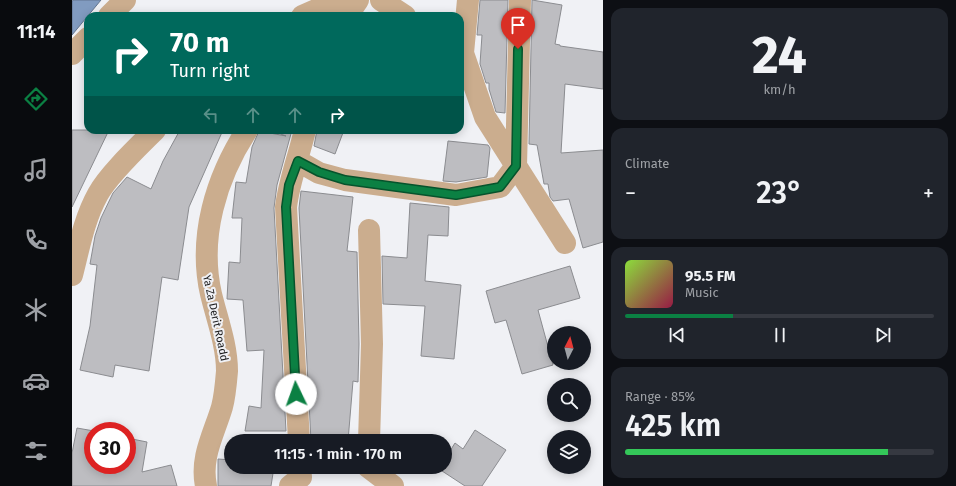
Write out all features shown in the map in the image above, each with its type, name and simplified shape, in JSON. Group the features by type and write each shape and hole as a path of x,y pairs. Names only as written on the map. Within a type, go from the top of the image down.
{"street":[{"path":"113,12 124,0"},
{"path":"311,12 339,0"},
{"path":"330,12 339,0"},
{"path":"349,12 358,0"},
{"path":"380,0 400,12"},
{"path":"464,30 468,0"},
{"path":"298,161 319,172 345,180 456,195 500,187 516,166 520,0"},
{"path":"72,54 84,42"},
{"path":"464,60 485,117 565,243"},
{"path":"72,275 82,231 98,193 150,134"},
{"name":"Ya Za Derit Roadd","path":"206,486 205,455 222,407 227,370 224,347 206,271 206,244 216,193 245,134"},
{"path":"299,434 286,207 289,185 298,161 304,134"},
{"path":"369,230 372,344 369,434"},
{"path":"290,486 301,477 301,474"},
{"path":"377,474 393,486"}],"water":[{"path":"101,0 91,12 84,12 84,21 72,35 72,1"}],"building":[{"path":"480,0 508,0 505,113 496,112 489,89 489,83 486,83 480,64 482,35 477,35"},
{"path":"532,0 562,5 555,44 603,52 603,89 565,84 561,153 603,150 603,242 583,248 569,199 553,201 550,197 548,184 544,184 537,145 529,144"},
{"path":"72,130 84,130 84,134 107,134 72,207"},
{"path":"178,134 221,134 189,207 178,280 162,277 149,371 115,365 113,377 80,370 90,326 97,265 90,264 95,236 101,218 113,193 127,177 151,189 163,161"},
{"path":"258,134 275,134 286,136 280,134 291,134 277,185 274,208 286,431 245,431 249,406 261,408 264,350 247,351 243,300 227,299 229,262 240,263 242,218 232,218 236,182 246,183 252,147"},
{"path":"316,134 342,134 335,154 314,146"},
{"path":"448,141 488,145 490,148 487,177 456,182 443,181"},
{"path":"301,191 353,197 347,251 357,252 359,344 358,382 353,381 349,434 311,434 299,208"},
{"path":"410,203 449,207 448,236 428,235 425,281 461,285 454,359 421,356 425,306 383,304 382,256 407,258"},
{"path":"570,266 580,298 538,310 547,343 547,367 522,374 506,320 495,323 486,291"},
{"path":"77,428 84,429 84,474 136,474 136,440 147,442 142,472 171,465 177,486 72,486 72,453"},
{"path":"475,430 506,450 482,486 465,486 447,474 452,474 452,448 455,443 463,449"},
{"path":"218,459 224,459 224,474 273,474 271,486 218,486"}],"route":[{"path":"296,394 286,207 289,185 298,161 319,172 345,180 456,195 500,187 516,166 518,49"}]}
